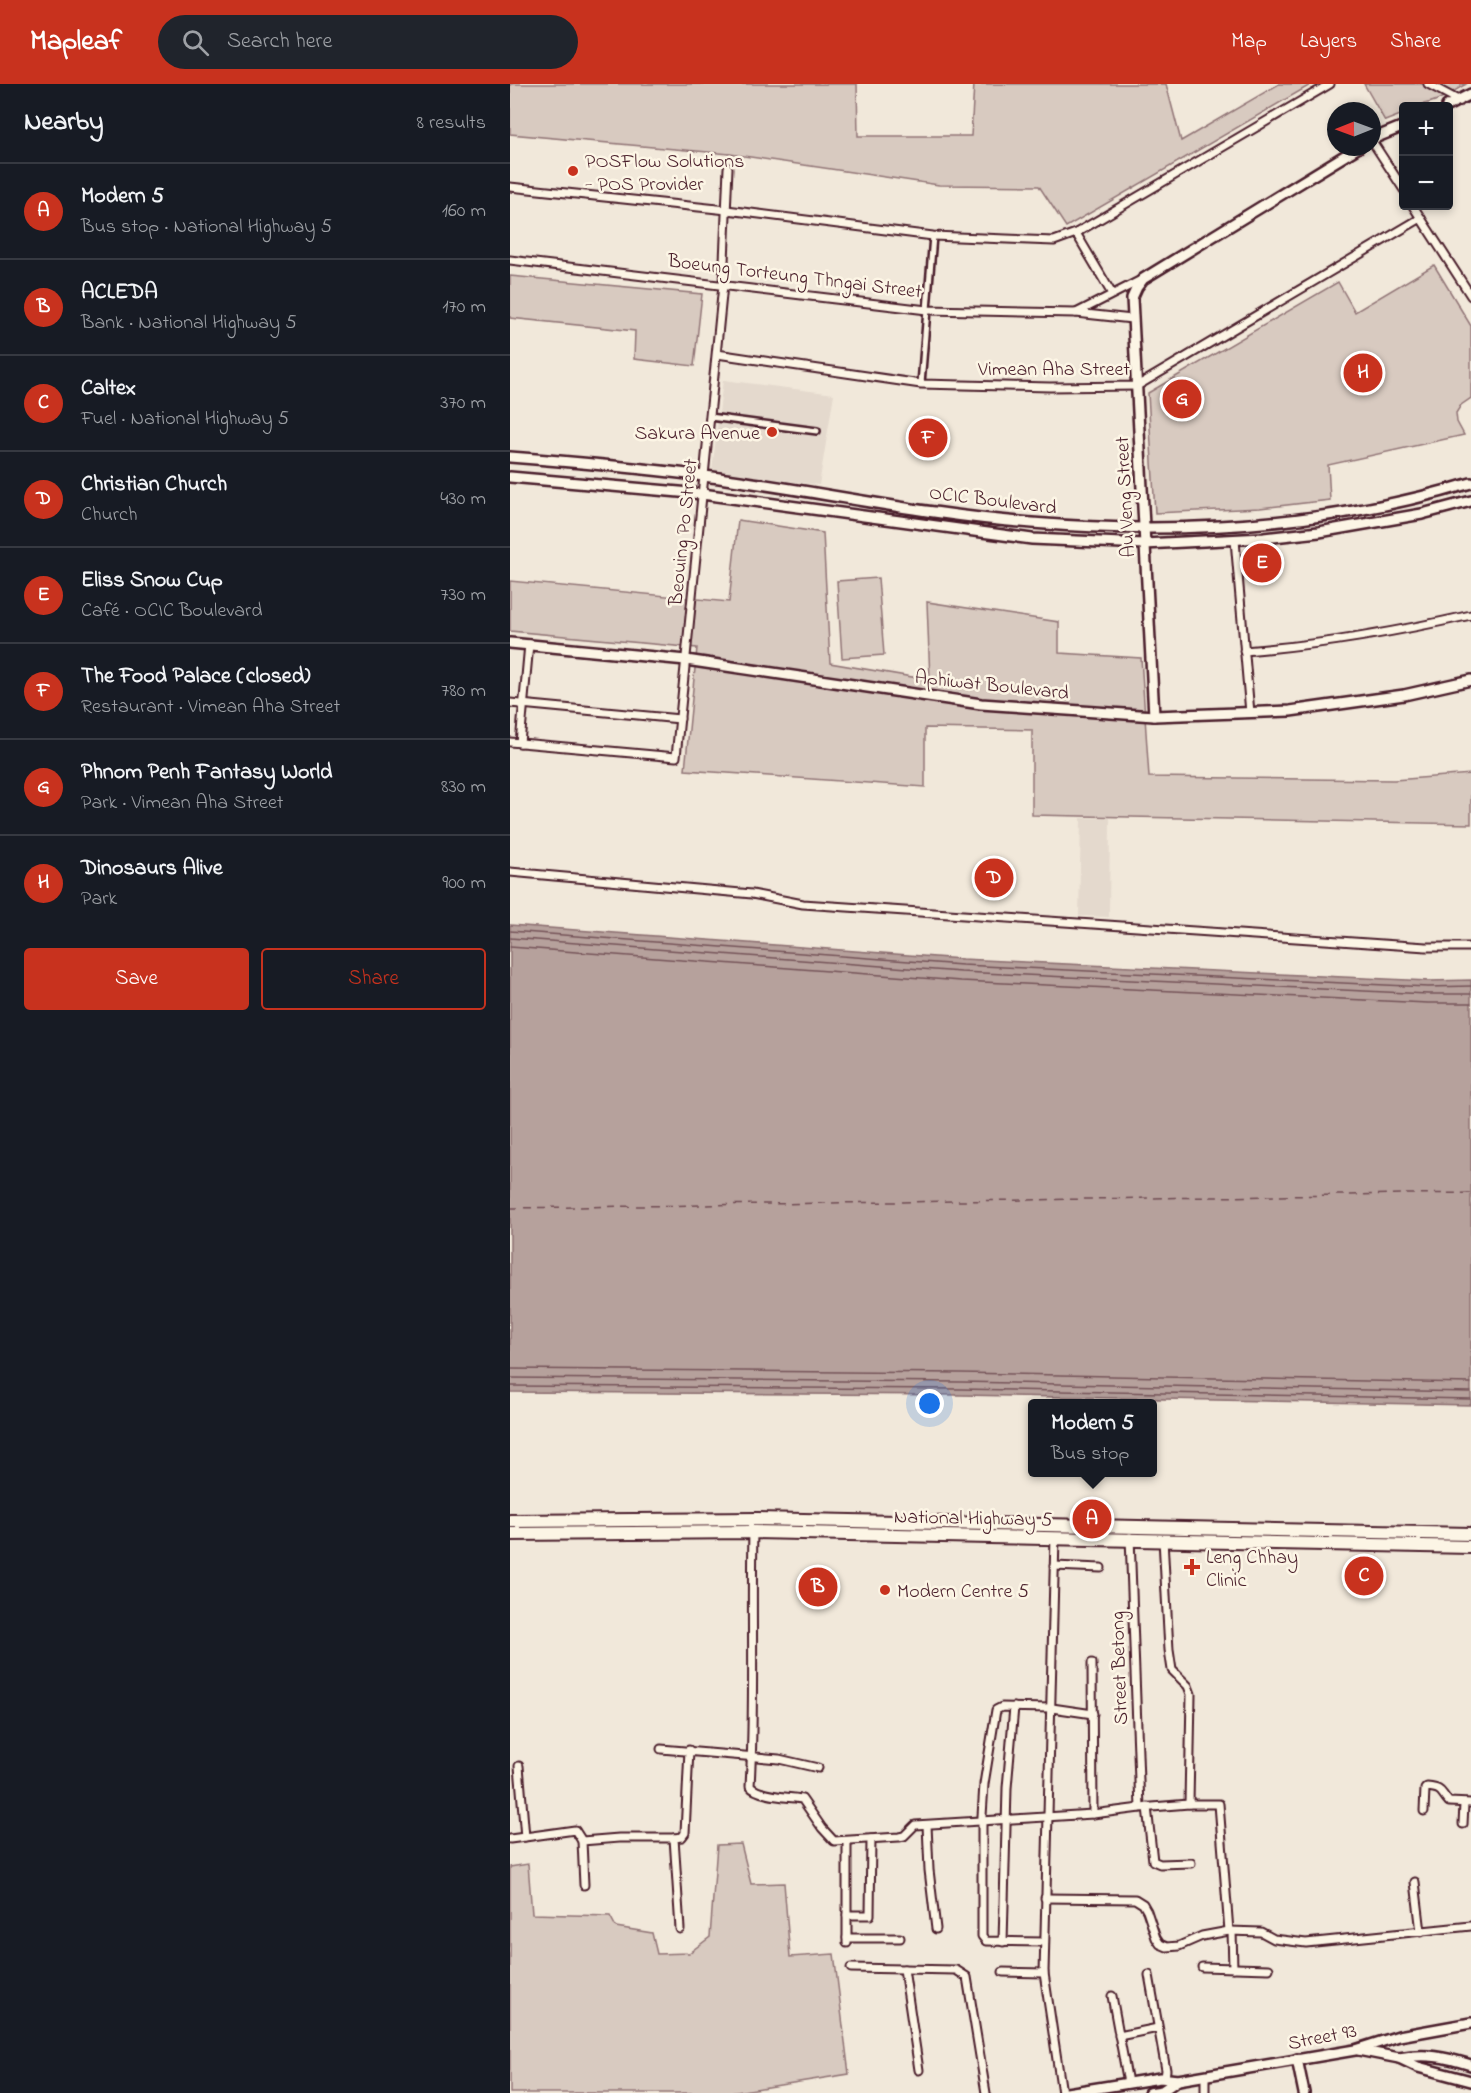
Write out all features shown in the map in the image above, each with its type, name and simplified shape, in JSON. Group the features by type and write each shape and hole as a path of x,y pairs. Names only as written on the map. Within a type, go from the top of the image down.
{"highway":[{"name":"National Highway 5","path":"510,1521 688,1519 1130,1527 1163,1535 1471,1547"},
{"name":"National Highway 5","path":"510,1534 753,1532 1129,1540 1163,1535 1471,1534"}],"street":[{"path":"510,188 727,210 933,236 1054,241 1076,233 1330,84"},
{"path":"1428,84 1460,101"},
{"path":"1453,104 1471,94"},
{"path":"1381,136 1399,128"},
{"path":"1381,154 1399,182"},
{"name":"Boeung Torteung Thngai Street","path":"1076,313 1143,279 1344,156"},
{"name":"Beouing Po Street","path":"520,743 676,756 717,354 723,285 728,168"},
{"path":"1416,210 1471,296"},
{"name":"Vimean Aha Street","path":"717,354 921,384 1050,387 1137,386 1421,218"},
{"path":"1076,233 1112,294"},
{"path":"921,384 933,236"},
{"name":"Boeung Torteung Thngai Street","path":"510,260 927,310 1076,313 1132,319"},
{"name":"Au Veng Street","path":"1143,279 1132,298 1132,319 1154,716"},
{"path":"710,417 817,431"},
{"name":"OCIC Boulevard","path":"510,457 704,476 961,515 1041,524 1143,528 1304,518 1417,497 1471,483"},
{"name":"OCIC Boulevard","path":"510,477 702,494 1032,539 1144,544 1235,540 1318,532 1422,514 1471,501"},
{"path":"1235,540 1250,712"},
{"path":"1244,651 1285,648 1393,633 1471,615"},
{"name":"Aphiwat Boulevard","path":"510,643 686,660 981,704 1154,716 1290,711 1404,695 1471,680"},
{"path":"510,742 520,743 529,644"},
{"path":"510,703 680,719"},
{"path":"510,872 752,894 803,904 1426,947 1471,947"},
{"path":"1055,1525 1052,1708 1044,1898 1044,1973 1062,2093"},
{"name":"Street Betong","path":"1130,1527 1144,1807 1155,1863 1191,1863"},
{"path":"753,1532 750,1788 770,1795 802,1799 833,1841 899,1837 904,1836 912,1826 1092,1814 1144,1807 1219,1804 1233,1968"},
{"path":"1163,1535 1172,1670 1188,1686 1191,1694 1189,1804"},
{"path":"1054,1566 1101,1568"},
{"path":"1092,1663 1092,1814"},
{"path":"1044,1942 986,1941 982,1936 984,1784 996,1710 1002,1707 1052,1708 1093,1714"},
{"path":"1003,1942 1005,1820 1014,1707"},
{"path":"662,1749 778,1759 818,1768"},
{"path":"582,1841 682,1837 685,1833 690,1750"},
{"path":"519,1766 525,1837"},
{"path":"1424,1811 1426,1787 1438,1788 1443,1791 1449,1802 1468,1803 1463,1824"},
{"path":"927,1825 936,1929"},
{"path":"510,1839 575,1830 582,1841 584,1885"},
{"path":"674,1838 680,1929"},
{"path":"847,1915 870,1915 871,1839"},
{"path":"847,1841 847,1940 900,1938"},
{"path":"1415,1882 1421,1932"},
{"path":"1044,1898 1135,1899 1143,1904 1147,1911 1156,1938 1160,1944 1167,1947 1179,1946 1202,1936 1231,1931 1260,1932 1274,1940 1306,1943 1471,1926"},
{"path":"1202,1967 1269,1969"},
{"path":"851,1968 956,1970 967,1977 986,2093"},
{"path":"904,1970 919,2070"},
{"path":"1003,1972 1044,1973"},
{"path":"1149,1975 1166,2070 1165,2078"},
{"path":"1112,1996 1128,2083"},
{"name":"Street 93","path":"1067,2093 1165,2078 1178,2080 1355,2050 1400,2036 1471,2023"},
{"path":"1119,2036 1158,2028"},
{"path":"1399,2058 1396,2046 1400,2036"},
{"path":"1355,2050 1399,2058 1418,2067 1471,2081"},
{"path":"1399,2058 1420,2054 1433,2055 1471,2065"},
{"path":"1297,2060 1304,2093"},
{"path":"1205,2075 1205,2093"},
{"name":"Street 93","path":"1149,2093 1162,2091 1178,2080"}],"shaded area":[{"path":"510,84 857,84 858,136 971,136 974,84 1166,84 1181,141 1279,84 1312,84 1066,227 1039,186 939,185 730,154 510,134"},
{"path":"1364,84 1466,84 1431,102 1399,102 1399,116 1385,121 1381,114 1381,102 1374,102"},
{"path":"1434,265 1471,326 1471,398 1461,405 1456,413 1457,422 1464,435 1328,465 1330,500 1260,508 1155,513 1148,393 1338,282 1355,312"},
{"path":"510,276 702,294 694,366 634,359 635,331 510,318"},
{"name":"Sakura Avenue","path":"723,380 834,394 819,485 712,471"},
{"path":"738,520 823,533 830,663 930,680 927,602 1059,622 1059,653 1141,658 1149,777 1394,780 1471,774 1471,824 1032,815 1032,730 925,728 925,787 685,770 697,648 510,631 510,581 729,602"},
{"path":"878,578 884,655 842,658 837,581"},
{"path":"1081,818 1110,818 1109,917 1079,916"},
{"path":"741,1844 751,1884 784,1883 790,1957 834,1954 849,2074 730,2093 510,2093 510,1867 528,1864 532,1914 610,1916 616,1927 652,1933 657,1954 689,1953 710,1937 717,1845"}],"water":[{"path":"510,925 962,959 1429,981 1471,980 1471,1405 961,1395 510,1392"}],"ferry route":[{"path":"510,1208 1471,1193"}],"place":[{"name":"POSFlow Solutions - POS Provider","path":"573,171"},
{"name":"Dinosaurs Alive","path":"1363,373"},
{"name":"Phnom Penh Fantasy World","path":"1182,399"},
{"name":"Sakura Avenue","path":"772,432"},
{"name":"The Food Palace (closed)","path":"928,438"},
{"name":"Eliss Snow Cup","path":"1262,563"},
{"name":"Christian Church","path":"994,878"},
{"name":"Modern 5","path":"1092,1519"},
{"name":"Leng Chhay Clinic","path":"1192,1567"},
{"name":"Caltex","path":"1364,1576"},
{"name":"ACLEDA","path":"818,1587"},
{"name":"Modern Centre 5","path":"885,1590"}]}
